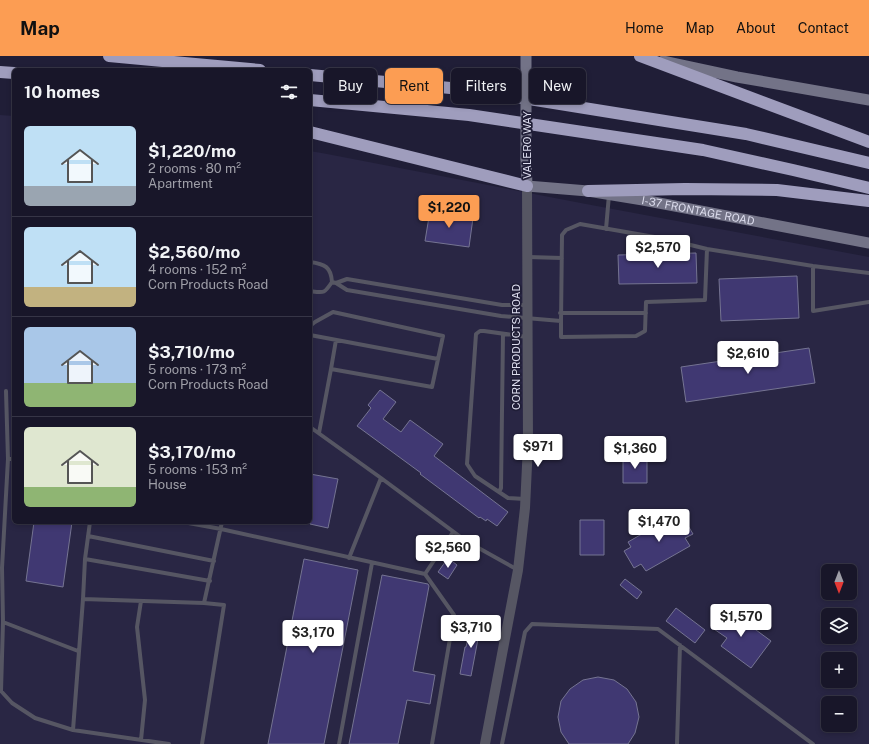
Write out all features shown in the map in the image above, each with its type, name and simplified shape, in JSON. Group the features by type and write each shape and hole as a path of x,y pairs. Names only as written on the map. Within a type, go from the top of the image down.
{"highway":[{"path":"109,56 238,68"},
{"path":"642,56 869,142"},
{"path":"0,72 12,73"},
{"path":"312,75 472,90 746,134 869,163"},
{"path":"312,100 469,115 703,150 869,188"},
{"path":"312,132 527,186"},
{"path":"588,191 685,189 777,190 869,201"}],"main road":[{"name":"VALERO WAY","path":"526,56 527,186"},
{"path":"642,56 737,77 869,100"},
{"name":"I-37 FRONTAGE ROAD","path":"527,186 610,194 869,243"}],"street":[{"name":"CORN PRODUCTS ROAD","path":"484,744 518,570 525,499 528,444 527,186"}],"lane":[{"path":"606,229 610,194"},
{"path":"707,249 705,300 646,302 645,331 636,336 562,337 560,313 562,235 566,230 580,224 666,239 707,249 813,266 869,273"},
{"path":"527,257 562,258"},
{"path":"312,262 317,262 326,267 332,273 334,282 347,290 501,316 561,321"},
{"path":"813,266 813,311 869,302"},
{"path":"312,291 322,293 326,291 334,282 347,279 502,305 528,305"},
{"path":"312,324 333,312 443,336 432,387 331,369"},
{"path":"560,313 646,313"},
{"path":"525,499 508,498 475,476 467,464 476,334 480,331 484,331 528,337"},
{"path":"312,334 438,359"},
{"path":"499,492 503,334"},
{"path":"319,433 336,340"},
{"path":"6,391 8,459 2,568 3,622 1,691 12,703 35,718 73,730 170,744"},
{"path":"312,428 466,542 518,570"},
{"path":"348,558 381,478"},
{"path":"73,730 85,559 90,524"},
{"path":"194,524 425,574 454,615 432,744"},
{"path":"204,603 221,524"},
{"path":"425,574 453,532"},
{"path":"88,536 214,560"},
{"path":"85,559 210,581"},
{"path":"339,744 372,563"},
{"path":"83,599 224,605 202,744"},
{"path":"140,601 137,627 145,700 141,740"},
{"path":"3,622 78,651"},
{"path":"502,744 525,632 532,624 658,629 813,744"},
{"path":"677,744 680,645"}],"shaded area":[{"path":"0,115 12,116 12,524 312,524 312,151 869,257 869,744 0,744"}],"building":[{"path":"430,211 473,218 469,247 425,241"},
{"path":"696,253 697,283 619,284 618,255"},
{"path":"797,276 799,318 721,321 719,279"},
{"path":"809,348 815,383 686,402 681,367"},
{"path":"380,390 396,402 383,419 401,432 410,420 443,444 434,456 508,512 497,526 487,519 486,521 480,517 479,518 357,426 371,408 368,405"},
{"path":"623,456 647,456 647,483 623,483"},
{"path":"312,474 338,479 328,528 310,524 312,524"},
{"path":"680,512 693,534 685,538 690,546 646,571 641,564 634,568 624,551 631,547 628,542"},
{"path":"580,520 604,520 604,555 580,555"},
{"path":"34,524 72,524 63,587 26,581"},
{"path":"448,558 457,565 448,579 438,572"},
{"path":"304,559 358,570 324,744 268,744"},
{"path":"382,575 428,584 429,586 413,671 435,675 430,704 407,700 398,744 349,744"},
{"path":"625,579 642,592 637,599 620,585"},
{"path":"676,608 705,630 695,643 666,621"},
{"path":"726,608 771,641 751,668 721,646 727,638 711,627"},
{"path":"472,621 481,623 471,676 460,674"},
{"path":"598,677 614,680 627,689 636,702 639,717 635,733 628,744 569,744 561,732 558,717 561,701 570,689 583,680"}]}
